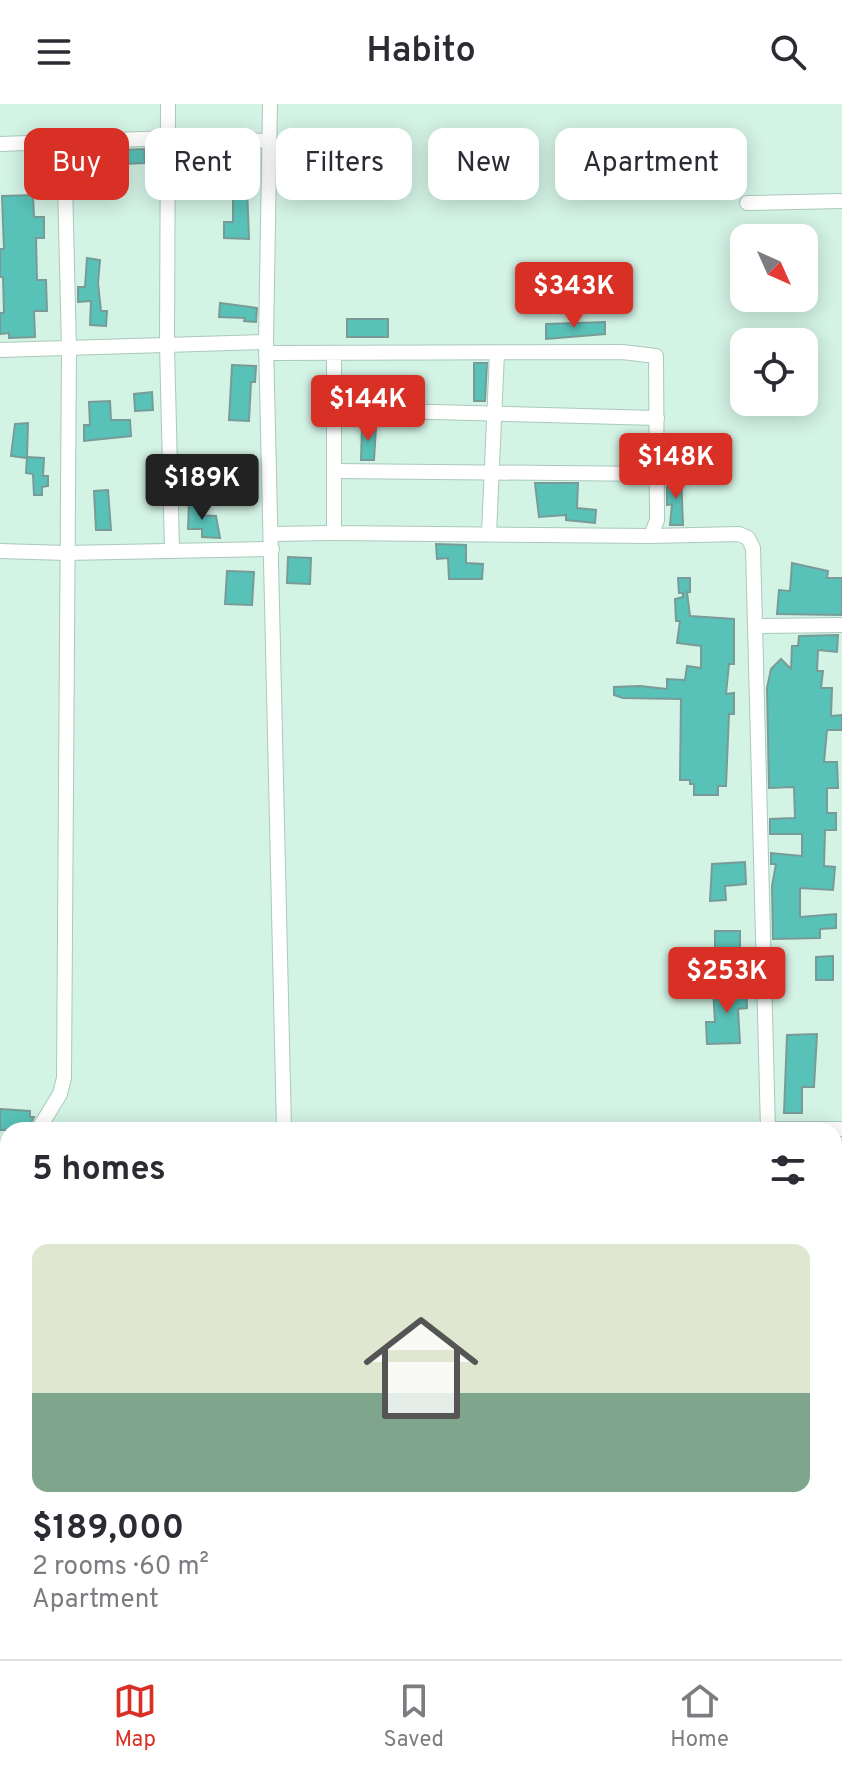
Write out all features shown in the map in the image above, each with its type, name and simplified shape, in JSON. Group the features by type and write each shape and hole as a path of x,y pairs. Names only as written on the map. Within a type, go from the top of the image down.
{"street":[{"path":"168,104 169,128"},
{"path":"270,104 266,348 284,1122"},
{"path":"260,141 270,141"},
{"path":"0,144 24,143"},
{"path":"43,1122 60,1094 64,1078 69,349 65,200"},
{"path":"168,200 167,345 172,551"},
{"path":"747,203 842,201"},
{"path":"0,350 167,345 334,354 622,352 656,356 657,520 651,536"},
{"path":"489,534 497,353"},
{"path":"334,354 334,533"},
{"path":"334,400 347,409 357,410 657,418"},
{"path":"335,471 657,474"},
{"path":"0,551 172,551 334,533 739,534 748,538 753,548 756,626 768,1122"},
{"path":"756,626 842,625"}],"building":[{"path":"144,149 145,163 129,164 129,150"},
{"path":"24,195 24,200 33,200 34,217 44,217 44,238 36,238 37,280 46,280 47,311 34,311 35,337 9,338 9,333 0,334 0,313 4,313 3,277 0,277 0,249 4,249 2,196"},
{"path":"233,200 248,200 249,239 224,238 224,222 233,222"},
{"path":"87,258 100,260 98,283 101,311 107,311 106,326 90,325 91,301 78,302 78,287 85,287"},
{"path":"220,303 257,308 256,322 244,321 245,318 219,317"},
{"path":"347,319 388,319 388,337 347,337"},
{"path":"605,322 605,334 546,339 546,324"},
{"path":"474,363 487,363 485,401 474,401"},
{"path":"232,365 256,366 255,382 251,382 249,421 229,420"},
{"path":"152,392 153,410 135,411 134,394"},
{"path":"110,401 111,420 130,420 131,436 84,441 84,425 90,425 89,402"},
{"path":"28,423 27,458 11,456 15,424"},
{"path":"362,427 376,427 374,460 361,460"},
{"path":"27,457 44,458 43,476 48,476 48,486 42,487 42,495 34,495 33,474 26,473"},
{"path":"250,461 250,478 242,479 242,501 230,501 229,462"},
{"path":"674,474 681,474 683,525 670,525 672,504 667,505 667,487 673,482"},
{"path":"535,483 578,483 577,508 596,510 595,523 566,520 566,515 539,517"},
{"path":"108,490 111,530 96,530 94,491"},
{"path":"189,501 200,502 199,515 216,516 220,538 202,537 202,529 188,529"},
{"path":"436,544 466,545 466,563 483,564 482,579 449,579 448,558 437,559"},
{"path":"288,557 311,558 310,584 287,583"},
{"path":"792,563 828,571 827,578 842,578 842,615 777,614 779,590 790,591"},
{"path":"227,571 254,572 252,605 225,604"},
{"path":"678,578 690,578 690,592 687,592 690,616 734,619 734,664 729,664 726,694 734,693 734,714 729,714 726,786 718,786 718,795 694,795 694,784 690,784 690,780 680,780 681,699 623,698 614,695 614,687 667,689 667,679 685,680 687,666 701,668 701,646 677,643 680,621 676,621 675,599 683,597 683,593 679,593"},
{"path":"838,635 837,652 818,650 817,671 823,671 821,688 832,688 831,716 842,715 842,730 827,730 824,762 837,762 838,788 827,788 827,813 836,813 836,830 825,830 824,866 835,867 833,890 800,888 800,917 836,914 836,928 820,929 820,938 773,939 772,886 776,864 771,864 771,853 802,856 802,834 770,834 770,819 795,818 794,787 769,788 767,688 771,669 781,659 791,669 792,646 798,646 799,636"},
{"path":"745,862 746,884 725,886 726,900 710,901 712,864"},
{"path":"715,931 740,931 740,953 715,953"},
{"path":"833,956 833,980 816,980 816,957"},
{"path":"746,986 747,1008 738,1009 740,1043 707,1044 706,1022 715,1022 713,988"},
{"path":"817,1034 814,1087 802,1087 802,1113 784,1113 787,1035"},
{"path":"0,1109 30,1111 30,1117 34,1117 32,1122 0,1122"}]}
